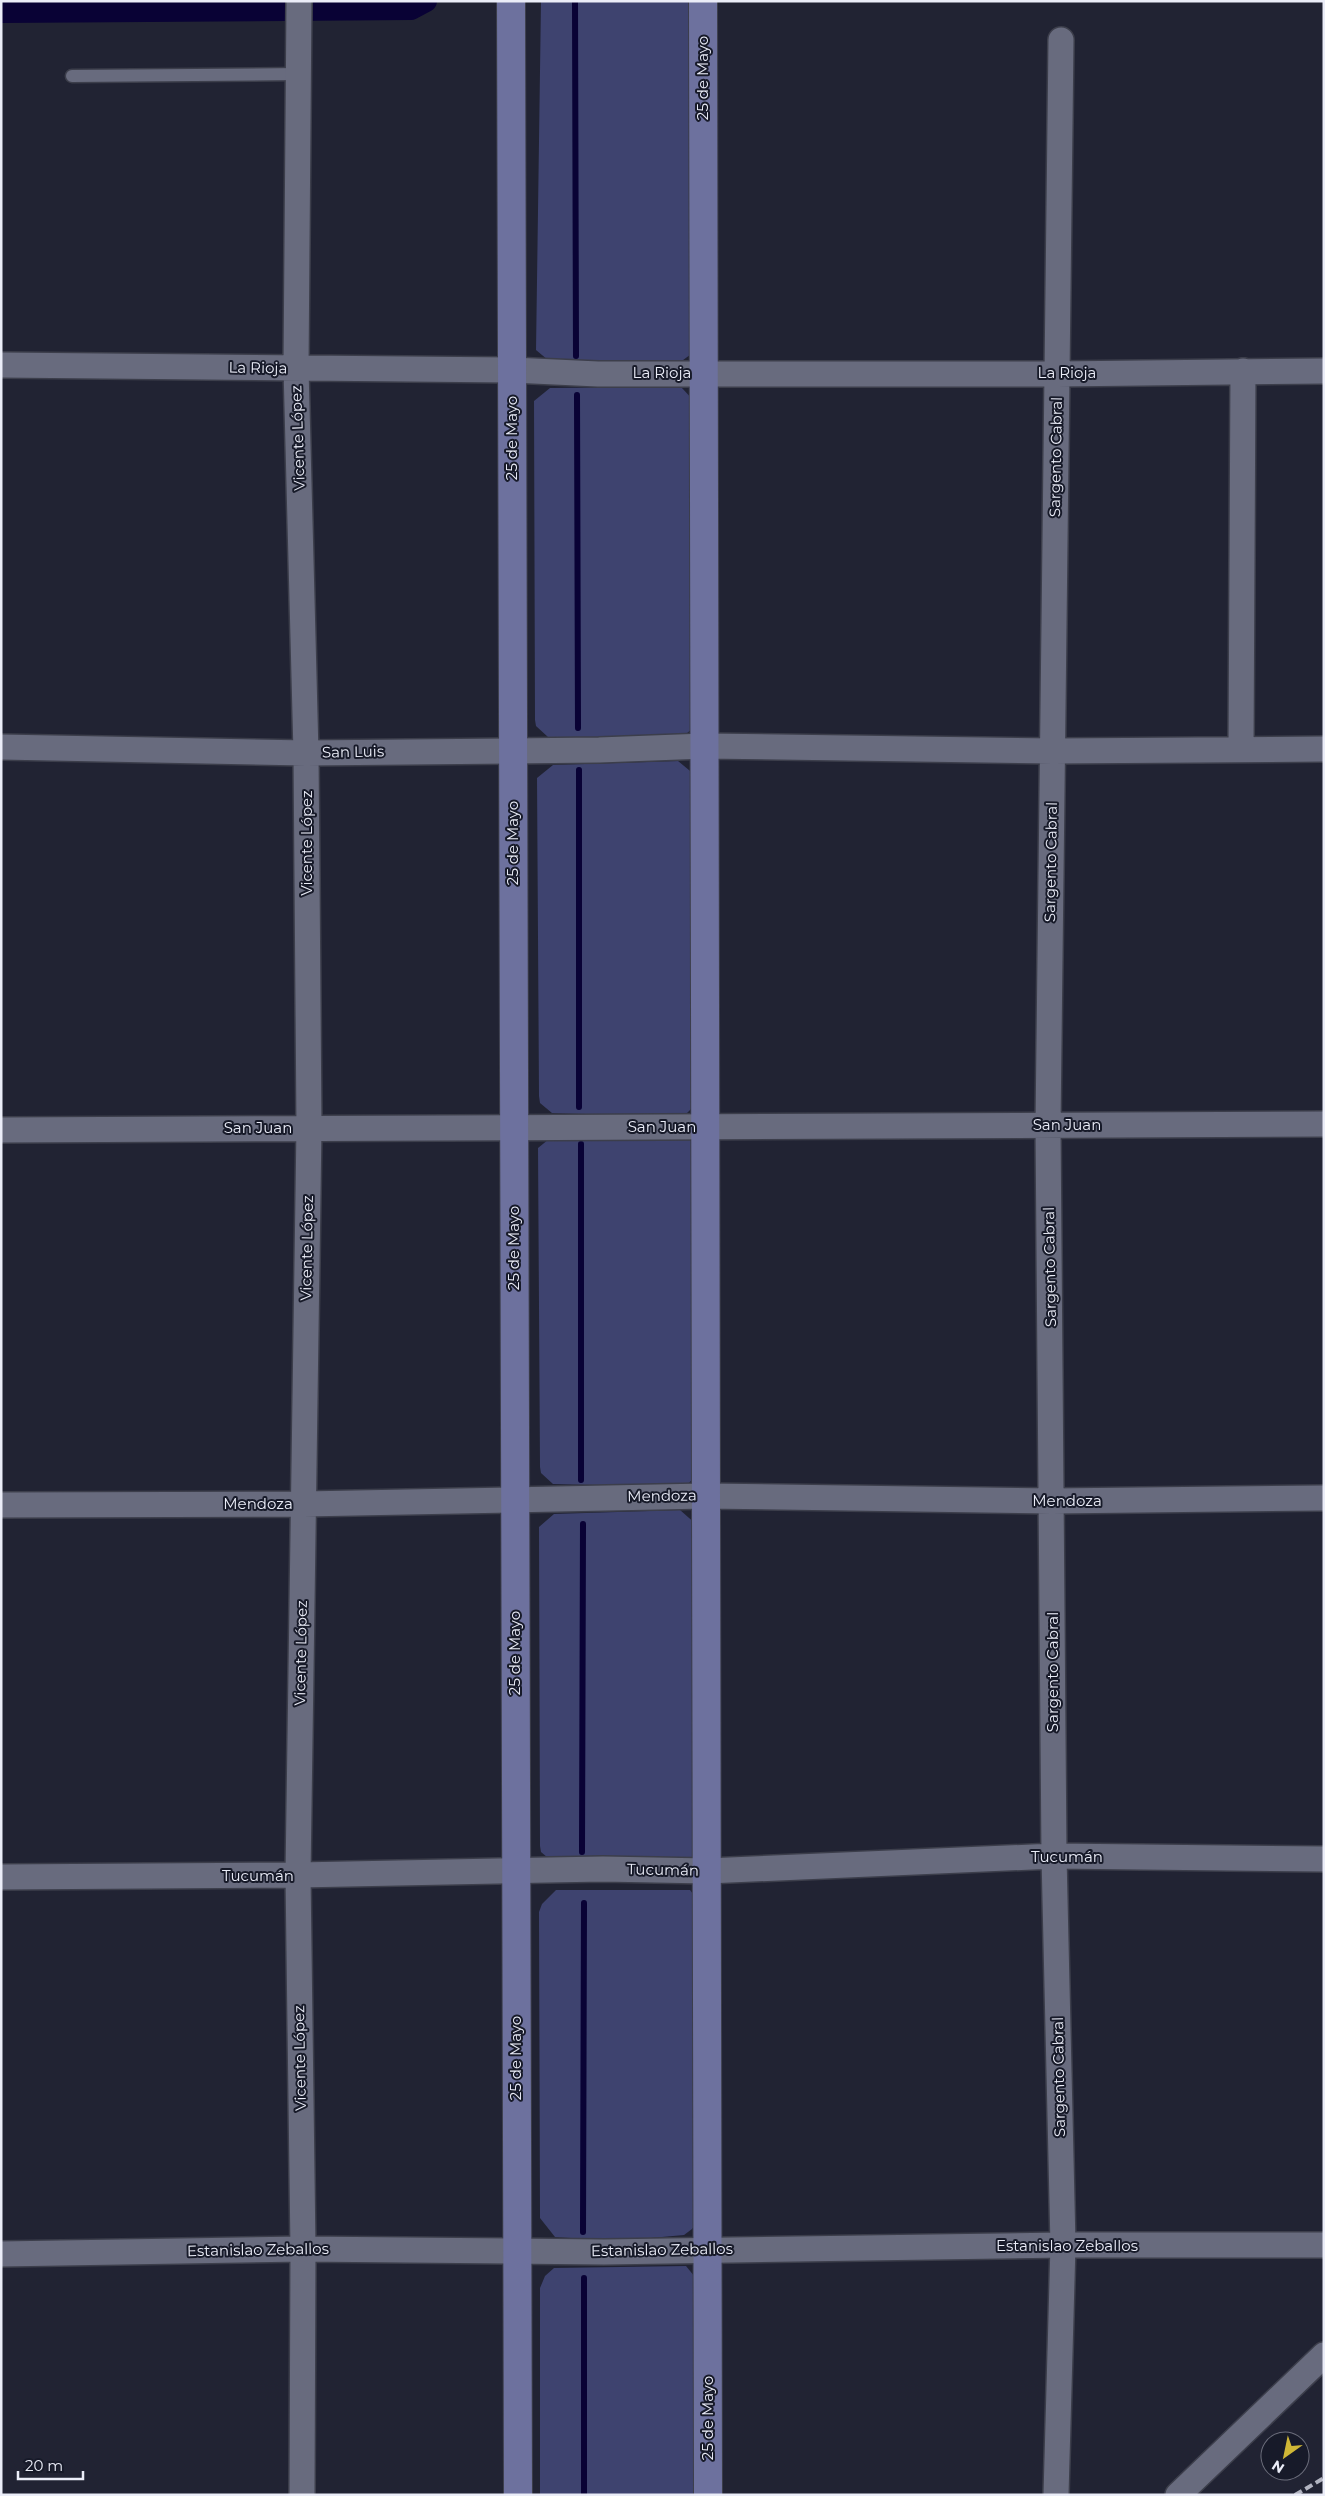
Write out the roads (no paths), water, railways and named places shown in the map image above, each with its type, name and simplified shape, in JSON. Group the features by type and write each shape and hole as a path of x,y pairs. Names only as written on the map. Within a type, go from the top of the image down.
{"street":[{"name":"Vicente López","path":"299,1 296,368 306,752 309,1127 298,1876 303,2249 302,2495"},
{"name":"25 de Mayo","path":"511,1 518,2495"},
{"name":"25 de Mayo","path":"703,14 708,2495"},
{"name":"Sargento Cabral","path":"1056,2495 1063,2245 1054,1856 1048,1126 1061,40"},
{"name":"La Rioja","path":"1,365 512,370 598,374 1057,374 1324,370"},
{"path":"1241,749 1243,371"},
{"name":"San Luis","path":"1,747 306,752 599,750 704,746 1053,751 1324,749"},
{"name":"San Juan","path":"1,1130 309,1127 514,1128 1324,1124"},
{"name":"Mendoza","path":"1,1505 304,1504 515,1498 706,1496 1052,1501 1324,1498"},
{"name":"Tucumán","path":"1,1877 298,1876 516,1871 707,1871 1054,1856 1324,1859"},
{"name":"Estanislao Zeballos","path":"1,2254 303,2249 604,2252 1063,2245 1324,2245"},
{"path":"1178,2495 1324,2355"}],"lane":[{"path":"72,76 299,74"}],"waterway":[{"path":"1,12 411,9 426,1"},
{"path":"575,1 576,356"},
{"path":"577,395 578,728"},
{"path":"579,770 579,1107"},
{"path":"581,1144 581,1480"},
{"path":"582,1852 583,1524"},
{"path":"583,2232 584,1903"},
{"path":"584,2278 584,2495"}],"railway":[{"path":"1295,2495 1324,2478"}]}
